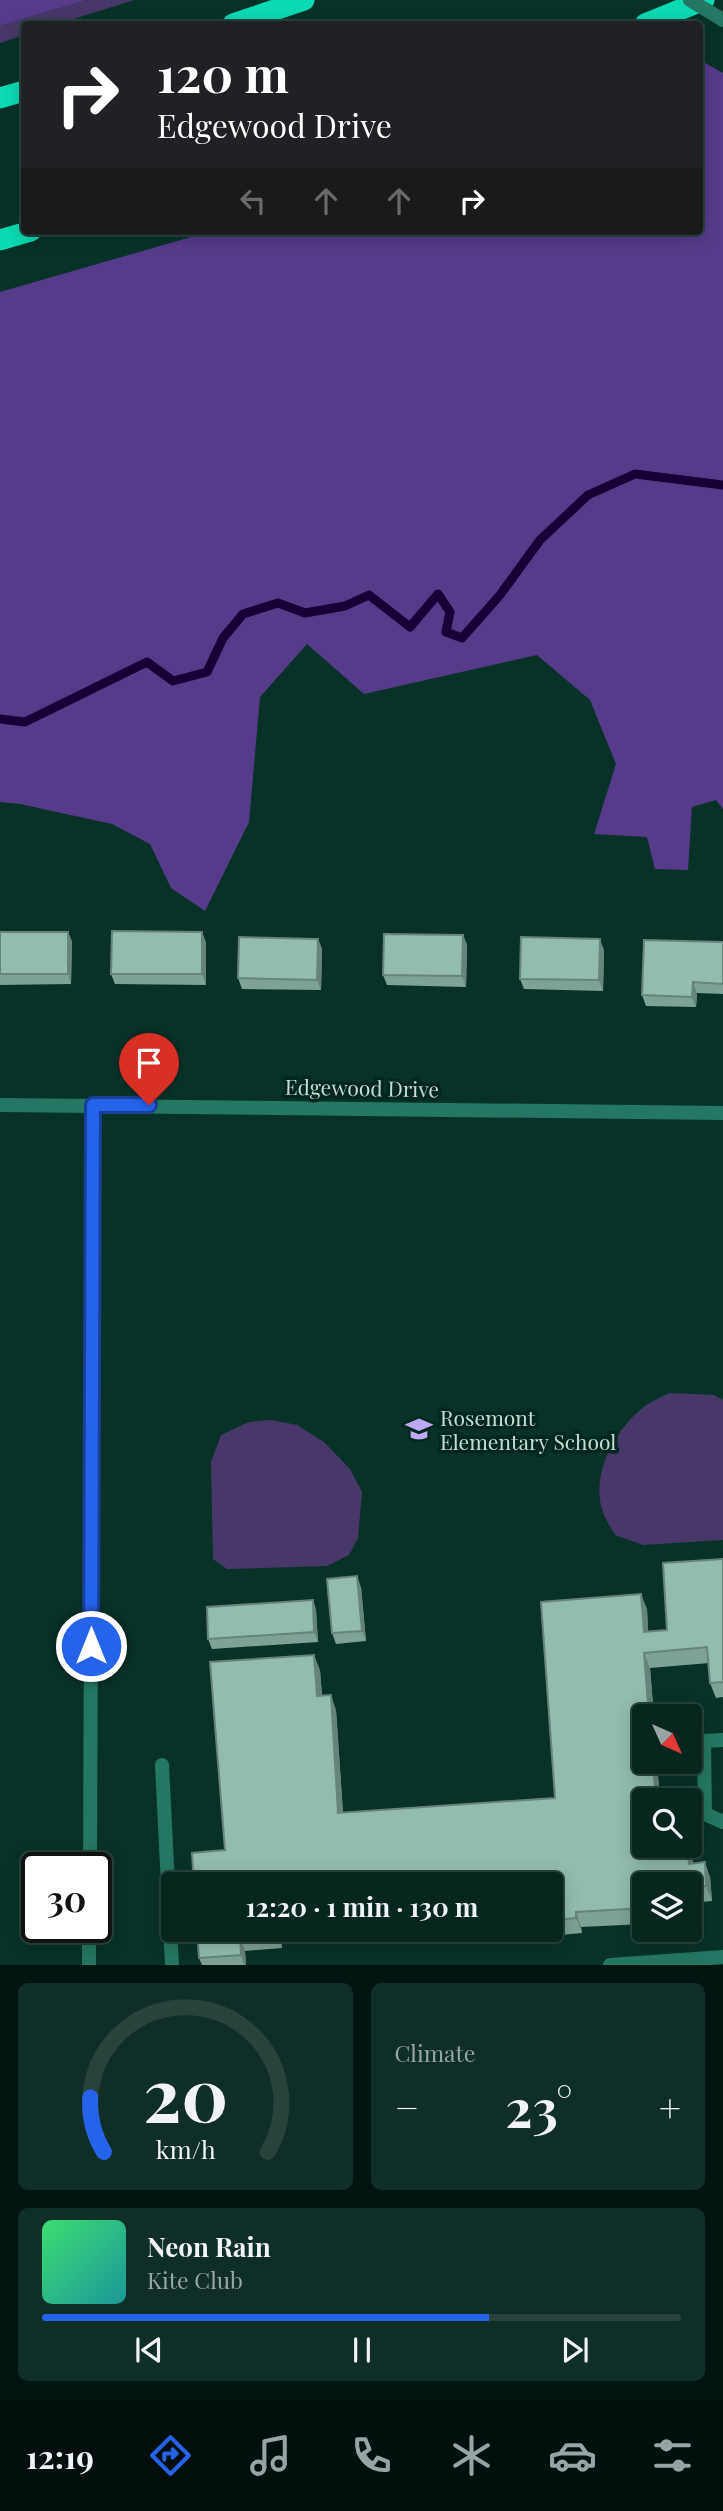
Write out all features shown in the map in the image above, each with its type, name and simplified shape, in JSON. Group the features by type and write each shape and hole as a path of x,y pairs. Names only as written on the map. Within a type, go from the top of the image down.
{"highway":[{"path":"242,21 304,0"},
{"path":"652,21 704,0"},
{"path":"0,98 21,92"},
{"path":"0,240 21,234"}],"street":[{"path":"690,0 723,20"},
{"name":"Edgewood Drive","path":"0,1105 723,1113"},
{"path":"90,1852 93,1105"},
{"path":"723,1740 704,1741 705,1814 723,1822"},
{"path":"162,1765 172,1965"},
{"path":"89,1943 89,1965"},
{"path":"610,1965 723,1957"}],"shaded area":[{"path":"0,0 87,0 0,26"},
{"path":"87,0 134,0 68,21 21,21 21,36 0,43 0,26"},
{"path":"703,62 723,73 723,809 716,800 692,807 688,870 655,869 647,837 594,834 616,764 590,700 537,655 364,694 307,644 260,697 249,822 205,911 171,888 150,844 112,824 0,802 0,292 198,235 703,235"},
{"path":"669,1393 714,1395 723,1400 723,1540 643,1545 615,1535 603,1513 599,1492 600,1478 609,1450 634,1415"},
{"path":"271,1420 297,1425 324,1442 350,1469 362,1492 358,1538 349,1555 327,1566 227,1569 213,1559 211,1462 221,1435 249,1422"}],"building":[{"path":"112,931 202,932 202,974 111,974"},
{"path":"0,932 68,932 68,974 0,974"},
{"path":"384,934 463,935 462,976 383,975"},
{"path":"239,937 318,939 317,980 238,978"},
{"path":"521,937 600,939 599,980 520,979"},
{"path":"644,940 723,942 723,984 693,982 692,997 642,995"},
{"path":"723,1559 723,1682 710,1683 707,1647 644,1653 648,1704 632,1704 632,1774 654,1774 655,1787 632,1788 632,1858 688,1858 689,1864 705,1862 706,1886 702,1886 702,1872 632,1872 632,1909 576,1912 576,1918 563,1919 563,1872 193,1872 192,1853 225,1850 210,1662 314,1655 317,1696 331,1695 338,1813 555,1798 541,1602 641,1594 644,1632 667,1630 663,1563"},
{"path":"357,1576 362,1631 332,1633 327,1579"},
{"path":"313,1600 314,1632 208,1639 207,1607"},
{"path":"198,1942 240,1942 241,1955 199,1958"}],"waterway":[{"path":"0,719 25,722 147,662 173,681 207,672 223,638 243,614 278,603 305,613 345,606 369,595 410,627 438,594 450,612 446,632 462,638 500,595 540,540 588,495 635,474 723,485"}],"place":[{"name":"Rosemont Elementary School","path":"419,1429"}],"route":[{"path":"91,1646 93,1105 149,1105"}]}
